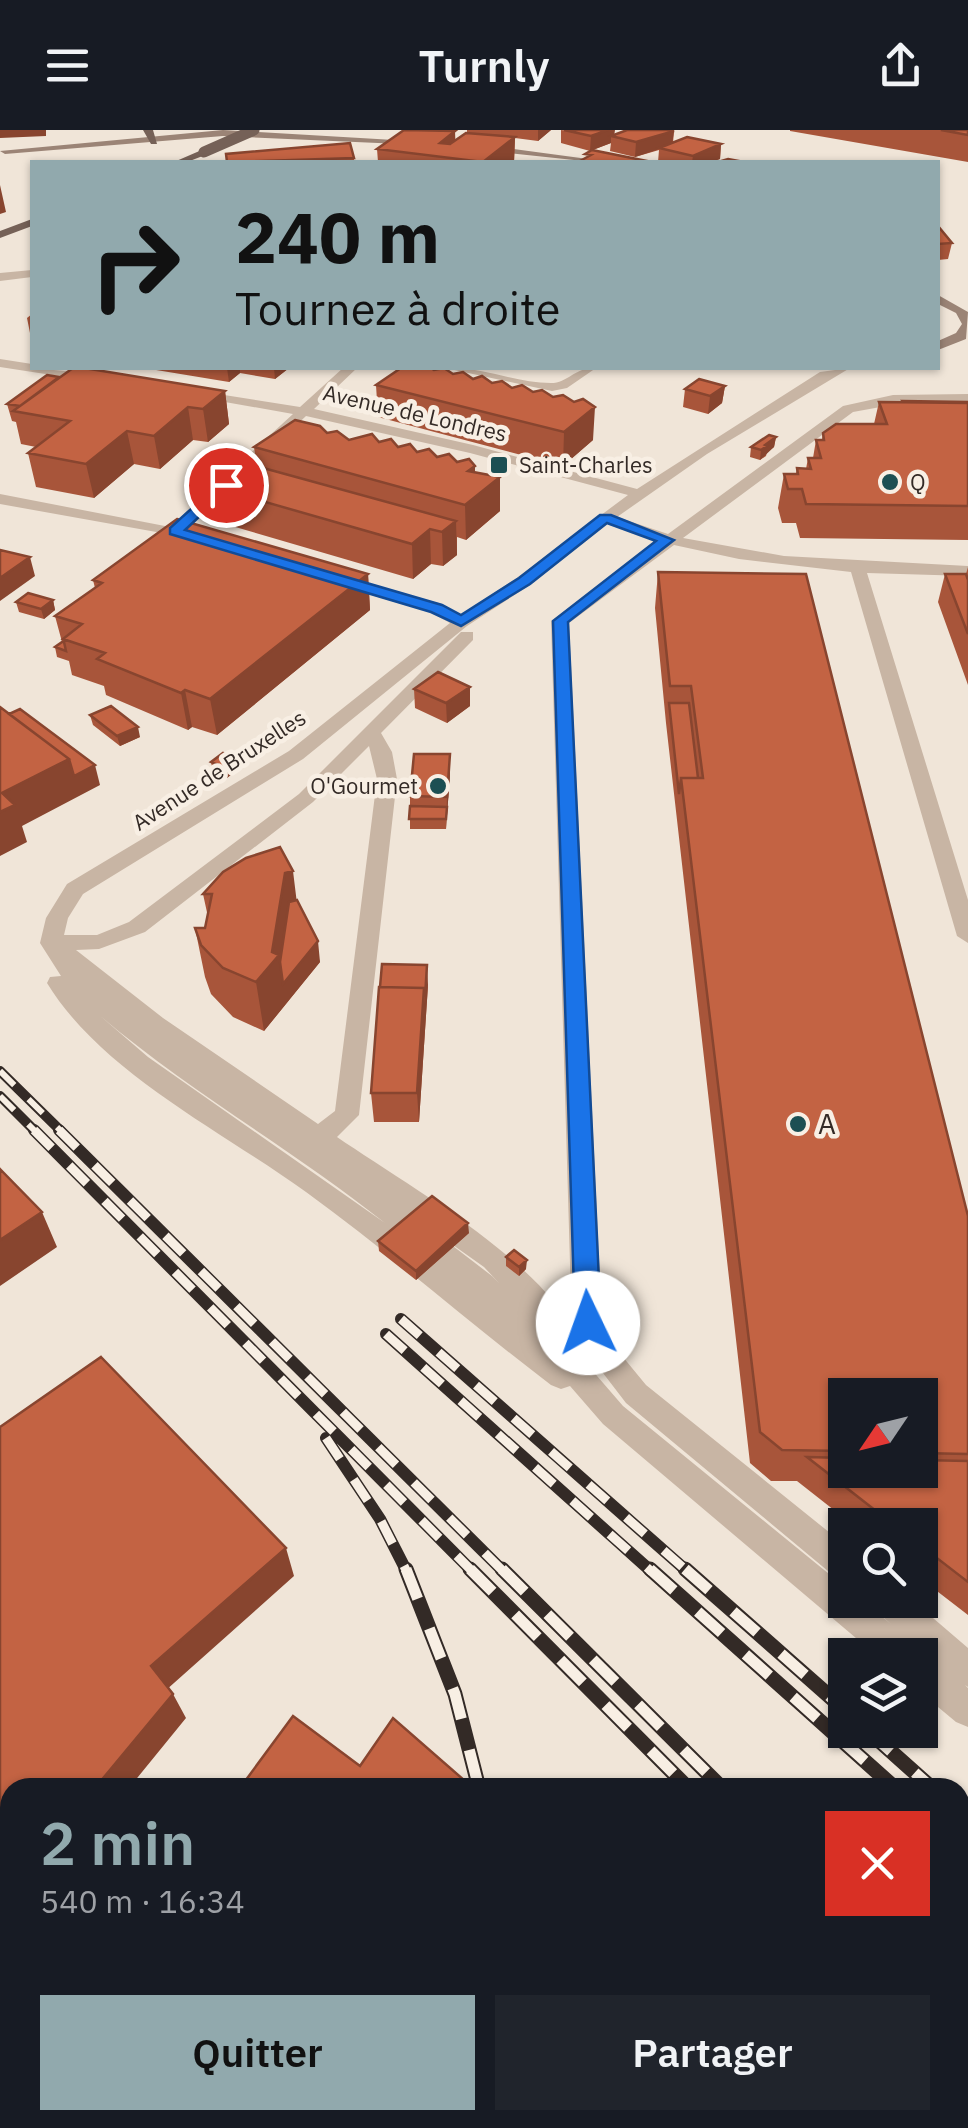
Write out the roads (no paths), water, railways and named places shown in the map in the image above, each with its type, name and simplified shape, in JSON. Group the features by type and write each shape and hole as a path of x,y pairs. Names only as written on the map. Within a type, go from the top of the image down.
{"main road":[{"path":"184,160 251,130"},
{"path":"200,160 267,130"},
{"path":"0,242 30,227"},
{"path":"0,242 19,243"}],"street":[{"path":"2,152 151,136 229,134 332,135 444,144"},
{"path":"476,148 572,160"},
{"path":"0,277 30,274"},
{"path":"940,344 966,321 942,295"},
{"path":"0,363 30,367"},
{"path":"47,370 114,380"},
{"path":"175,531 348,370"},
{"path":"463,370 552,387 586,370"},
{"name":"Avenue de Bruxelles","path":"51,943 57,918 76,889 296,755 461,622 524,581 639,494 827,371"},
{"name":"Avenue de Londres","path":"170,389 308,410 582,476 639,494"},
{"path":"576,1372 588,1323 560,621 848,409 909,396 968,398"},
{"path":"0,499 175,531 212,542"},
{"path":"606,518 666,540 736,555 858,569 968,571"},
{"path":"858,569 968,936"},
{"path":"324,575 436,608 461,622"},
{"path":"51,943 99,942 137,927 306,798 524,581"},
{"path":"320,1136 347,1114 386,779 382,752 370,732"},
{"path":"51,943 155,1024 494,1259 556,1324 576,1372"},
{"path":"51,943 80,987 159,1053 344,1176 482,1284 576,1372 613,1415"},
{"path":"51,943 58,985 92,1024 318,1186 472,1311 613,1415 882,1638"},
{"path":"588,1323 608,1360 636,1394 828,1551"},
{"path":"908,1618 968,1670"},
{"path":"938,1685 968,1710"}],"railway":[{"path":"0,1071 62,1132"},
{"path":"0,1096 34,1130"},
{"path":"34,1130 473,1572"},
{"path":"59,1130 504,1572"},
{"path":"401,1319 688,1572"},
{"path":"386,1334 652,1572"},
{"path":"326,1438 380,1519 407,1572"},
{"path":"406,1569 455,1694 476,1778"},
{"path":"470,1569 678,1778"},
{"path":"502,1569 712,1778"},
{"path":"650,1569 884,1778"},
{"path":"685,1569 828,1695"},
{"path":"887,1748 921,1778"}],"place":[{"name":"Saint-Charles","path":"499,465"},
{"name":"Q","path":"890,482"},
{"name":"O'Gourmet","path":"438,786"},
{"name":"A","path":"798,1124"}]}
